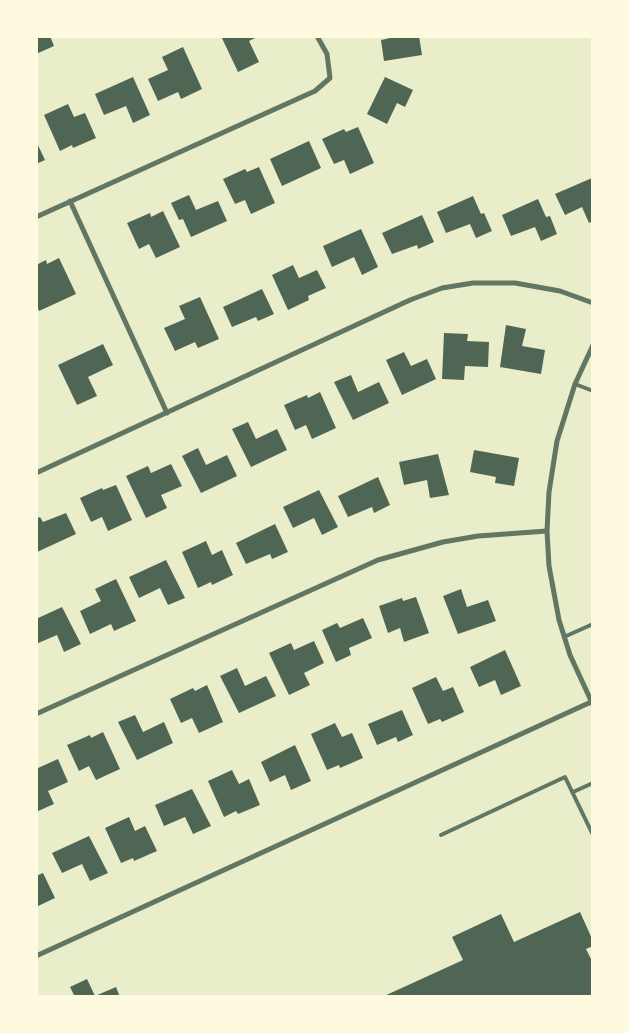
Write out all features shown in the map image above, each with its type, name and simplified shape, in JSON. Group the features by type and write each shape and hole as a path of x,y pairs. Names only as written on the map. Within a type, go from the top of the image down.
{"street":[{"path":"36,216 314,91 330,78 327,54 317,36"},
{"path":"70,201 167,413"},
{"path":"36,473 410,300 442,288 473,283 515,283 560,291 593,303"},
{"path":"36,956 592,703 570,655 564,637 552,585 547,531 551,472 564,414 593,345"},
{"path":"36,714 378,560 443,542 478,536 547,531"}],"lane":[{"path":"575,384 593,391"},
{"path":"564,637 593,624"},
{"path":"441,835 565,777 593,835"},
{"path":"573,792 593,783"}],"building":[{"path":"36,36 50,36 54,46 36,54"},
{"path":"221,36 259,36 249,41 259,62 238,72"},
{"path":"399,36 419,36 422,55 384,61 381,40"},
{"path":"183,47 202,89 181,99 178,92 158,101 148,79 168,70 162,57"},
{"path":"133,77 150,115 133,123 126,106 104,115 95,94"},
{"path":"385,77 413,90 405,107 397,103 387,124 367,114"},
{"path":"68,104 74,117 85,113 96,138 73,148 72,145 60,151 44,115"},
{"path":"358,127 374,163 350,174 344,160 334,164 322,139 344,129 346,132"},
{"path":"36,141 45,160 36,164"},
{"path":"309,141 321,168 282,186 270,159"},
{"path":"259,167 275,203 251,214 245,200 235,204 223,179 245,169 247,172"},
{"path":"592,178 593,221 589,223 582,207 565,215 555,194"},
{"path":"189,195 196,210 218,201 227,221 191,237 183,219 179,220 171,203"},
{"path":"473,196 481,214 484,213 492,231 476,238 470,224 446,233 437,212"},
{"path":"538,199 546,217 550,216 557,234 541,241 535,227 511,236 502,215"},
{"path":"163,211 180,247 156,258 149,244 139,249 127,223 150,213 151,217"},
{"path":"422,215 434,242 418,249 417,245 392,254 382,233"},
{"path":"361,229 378,267 362,275 354,257 332,267 323,246"},
{"path":"59,258 76,294 39,311 36,304 36,265 46,260 47,264"},
{"path":"293,265 299,278 317,270 326,288 308,296 309,300 288,310 272,275"},
{"path":"262,289 274,314 258,321 256,317 232,327 223,307"},
{"path":"200,297 219,339 198,348 195,342 175,351 164,328 185,319 179,306"},
{"path":"506,325 526,329 522,346 545,350 541,374 500,367"},
{"path":"444,333 468,334 467,341 489,342 488,367 465,366 464,380 442,379"},
{"path":"103,344 113,365 88,377 97,396 77,405 58,365"},
{"path":"404,352 411,366 427,359 436,379 402,395 386,360"},
{"path":"351,375 358,392 379,382 389,403 353,420 334,382"},
{"path":"320,392 336,428 312,439 306,425 295,430 284,405 307,395 308,398"},
{"path":"248,422 256,439 277,429 287,450 251,467 232,429"},
{"path":"198,448 206,465 227,455 237,476 201,493 182,456"},
{"path":"474,450 519,458 514,486 495,483 496,477 470,472"},
{"path":"438,454 449,495 430,498 427,480 404,485 399,462"},
{"path":"171,464 182,486 161,495 167,508 146,518 126,476 148,466 151,473"},
{"path":"378,477 390,505 374,513 372,507 348,517 338,496"},
{"path":"116,485 132,520 108,531 102,517 91,522 80,498 102,488 103,490"},
{"path":"319,490 338,527 322,535 314,518 293,528 283,507"},
{"path":"66,513 76,534 37,552 36,519 40,517 43,522"},
{"path":"275,524 288,552 272,559 270,554 246,564 236,543"},
{"path":"206,541 212,555 222,550 233,575 212,585 211,582 198,588 182,552"},
{"path":"166,560 185,598 168,605 160,588 139,598 129,577"},
{"path":"116,579 136,621 114,631 111,624 90,634 80,611 101,601 95,589"},
{"path":"461,589 467,607 488,600 496,621 458,634 443,596"},
{"path":"416,597 429,633 404,642 400,628 388,633 379,606 402,598 403,601"},
{"path":"62,607 81,644 64,652 57,635 36,644 36,619"},
{"path":"363,618 372,638 349,648 351,655 336,662 322,630 337,623 340,628"},
{"path":"314,641 324,663 304,673 310,685 289,695 269,653 291,643 294,650"},
{"path":"505,650 521,686 501,695 495,680 479,687 470,667"},
{"path":"237,668 245,686 266,676 276,696 239,713 220,676"},
{"path":"436,677 443,691 453,687 464,712 442,722 440,719 428,724 412,688"},
{"path":"207,685 223,722 199,733 192,718 181,723 170,699 193,688 195,691"},
{"path":"402,710 413,735 398,742 396,737 377,745 368,724"},
{"path":"135,715 143,732 164,722 173,743 137,760 118,722"},
{"path":"335,723 342,737 352,733 363,758 340,768 339,765 327,770 311,734"},
{"path":"103,732 120,769 96,780 89,766 79,771 67,745 90,735 91,738"},
{"path":"295,745 311,781 291,790 285,775 270,782 261,762"},
{"path":"58,759 68,782 48,791 54,804 36,812 36,765 38,768"},
{"path":"232,770 239,784 249,779 260,805 238,814 236,811 224,817 208,781"},
{"path":"192,789 211,826 193,834 185,817 164,826 155,805"},
{"path":"129,817 135,831 145,826 157,851 134,861 133,858 121,863 105,828"},
{"path":"89,836 108,873 90,881 82,864 62,873 52,853"},
{"path":"43,873 55,898 36,907 36,876"},
{"path":"580,912 593,941 593,946 586,949 593,963 593,994 588,997 382,997 463,960 452,937 501,914 514,942"},
{"path":"87,979 95,996 116,987 120,997 75,997 70,987"}]}
